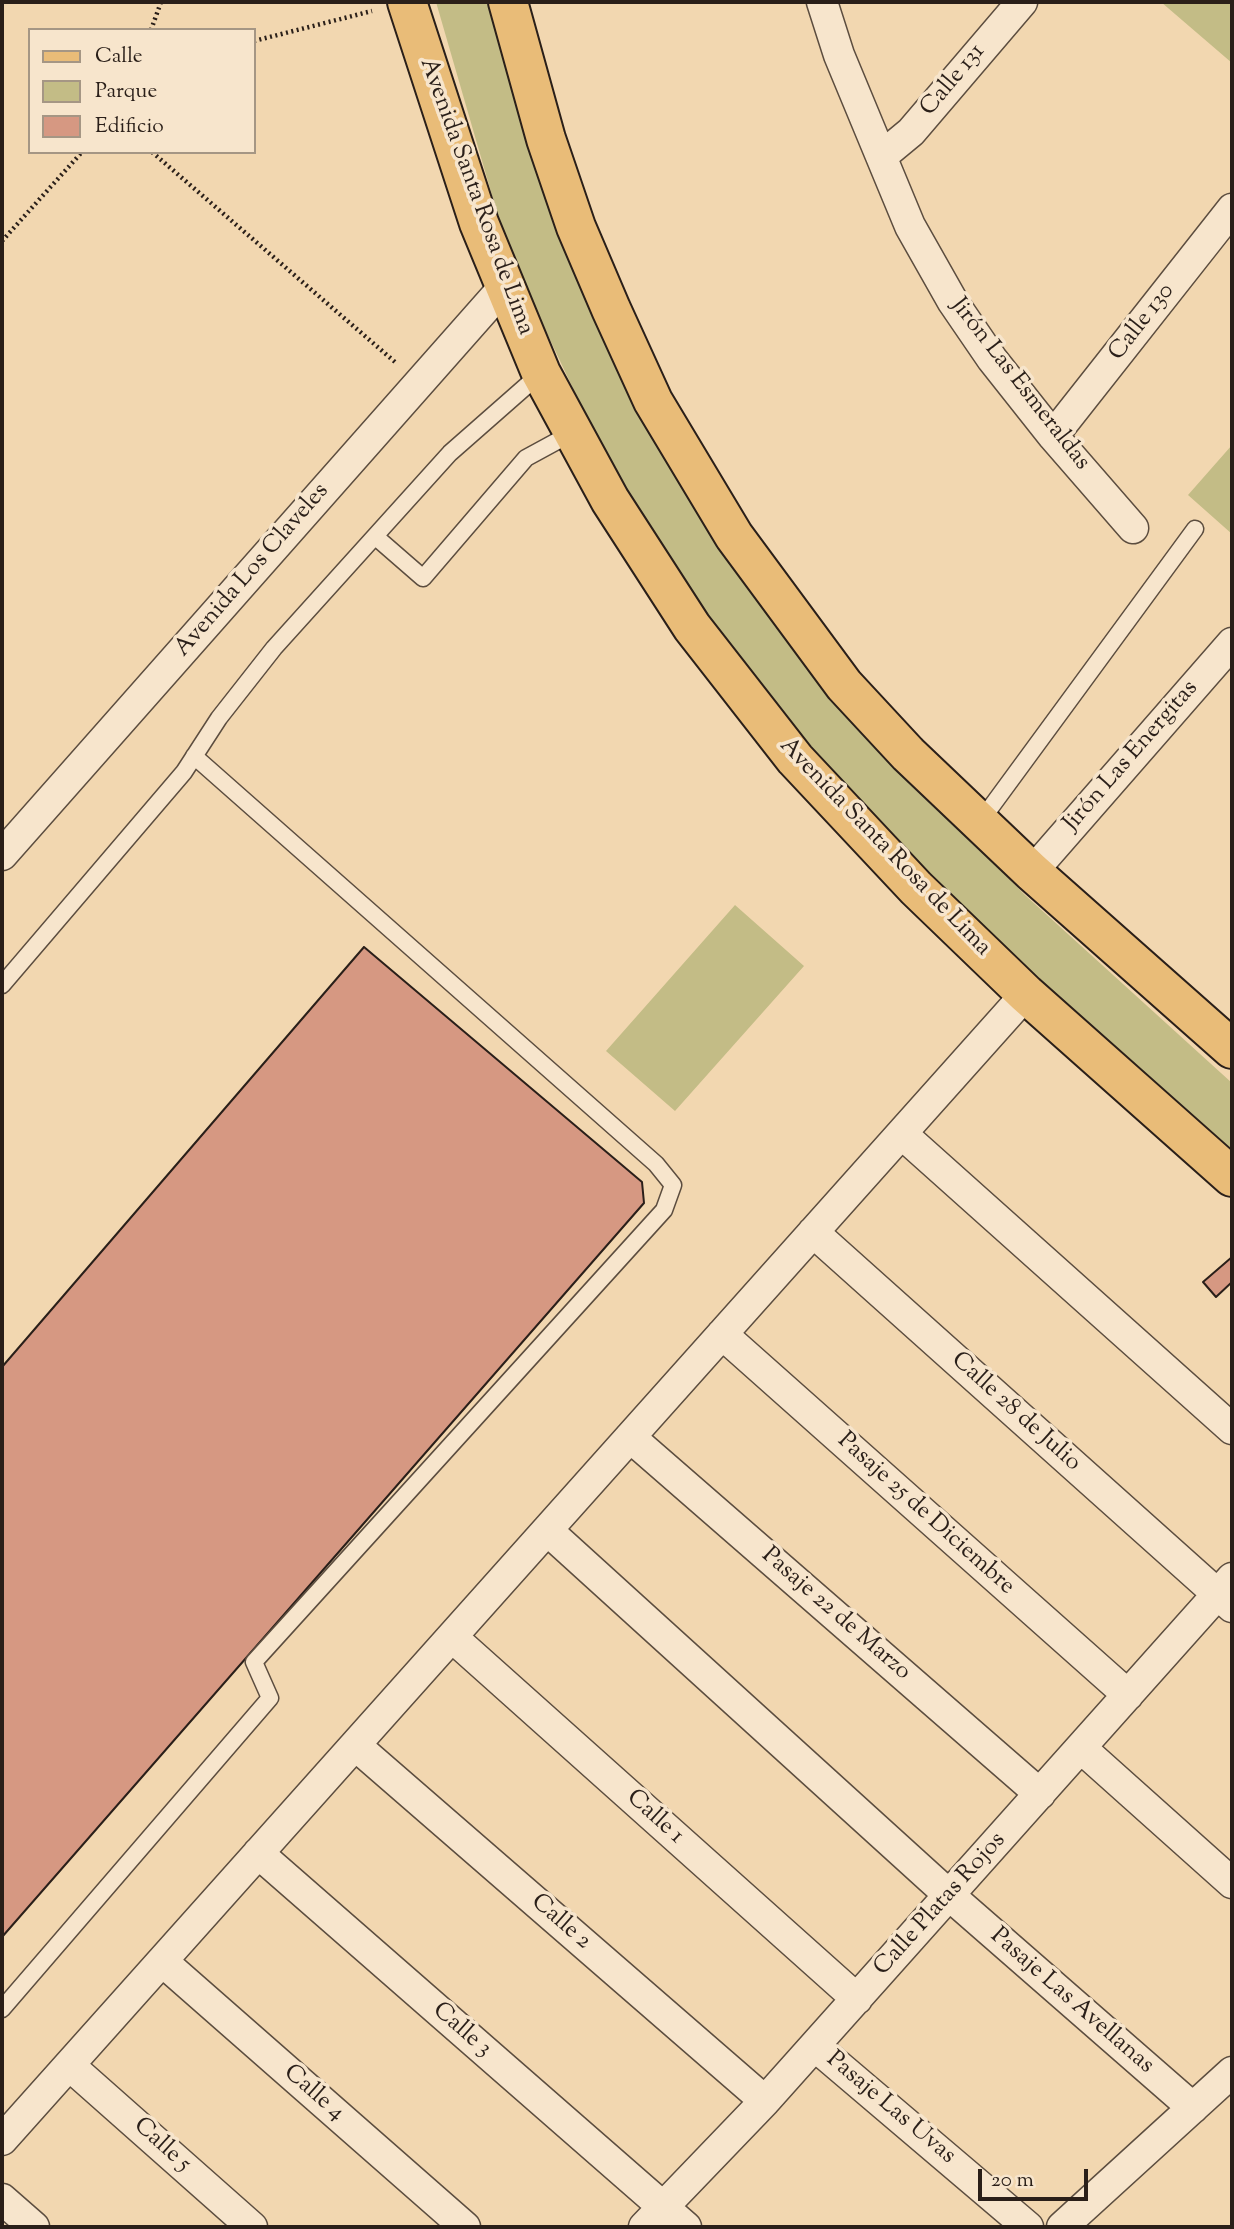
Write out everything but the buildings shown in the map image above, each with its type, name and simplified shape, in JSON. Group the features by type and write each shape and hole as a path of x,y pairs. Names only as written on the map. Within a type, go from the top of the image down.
{"main road":[{"name":"Avenida Santa Rosa de Lima","path":"407,2 480,223 541,373 572,433 692,627 755,709 850,820 1026,994 1232,1177"},
{"path":"508,2 546,138 576,227 653,401 692,469 756,568 844,685 908,754 1032,872 1232,1049"}],"street":[{"name":"Jirón Las Esmeraldas","path":"822,2 839,55 910,226 953,302 992,359 1053,436 1133,528"},
{"name":"Calle 131","path":"882,156 911,132 1022,2"},
{"name":"Calle 130","path":"1053,436 1232,209"},
{"name":"Avenida Los Claveles","path":"2,855 504,287"},
{"name":"Jirón Las Energitas","path":"1032,872 1232,643"},
{"path":"2,2140 1026,994"},
{"path":"902,1133 1232,1429"},
{"name":"Calle 28 de Julio","path":"813,1232 1227,1593"},
{"name":"Pasaje 25 de Diciembre","path":"722,1334 1128,1695"},
{"name":"Pasaje 22 de Marzo","path":"630,1437 1040,1794"},
{"name":"Pasaje Las Avellanas","path":"547,1530 949,1895 1193,2108"},
{"name":"Calle Platas Rojos","path":"664,2221 765,2101 1128,1695 1227,1593"},
{"name":"Calle 1","path":"452,1637 857,1998"},
{"name":"Calle 2","path":"355,1745 765,2101"},
{"path":"1081,1748 1232,1883"},
{"name":"Calle 3","path":"258,1853 664,2221"},
{"name":"Calle 4","path":"162,1961 465,2227"},
{"name":"Pasaje Las Uvas","path":"815,2046 1028,2227"},
{"name":"Calle 5","path":"69,2064 252,2227"},
{"path":"1062,2227 1232,2072"},
{"path":"2,2199 34,2227"}],"lane":[{"path":"2,985 184,772 219,718 274,648 377,538 450,453 541,373"},
{"path":"377,538 423,578 526,458 572,433"},
{"path":"980,822 1195,529"},
{"path":"2,2009 270,1698 254,1662 664,1210 673,1185 656,1164 194,756"}],"path":[{"path":"152,28 161,2"},
{"path":"256,40 407,2"},
{"path":"2,241 80,154"},
{"path":"154,154 419,383"}],"green space":[{"path":"436,2 490,2 583,285 905,774 1025,895 1232,1083 1232,1152 1078,1015 936,881 865,809 789,723 728,647 677,573 595,435 518,272 498,216"},
{"path":"1161,2 1232,2 1232,63"},
{"path":"1232,445 1232,534 1188,495"},
{"path":"735,905 804,966 675,1111 606,1051"}]}
